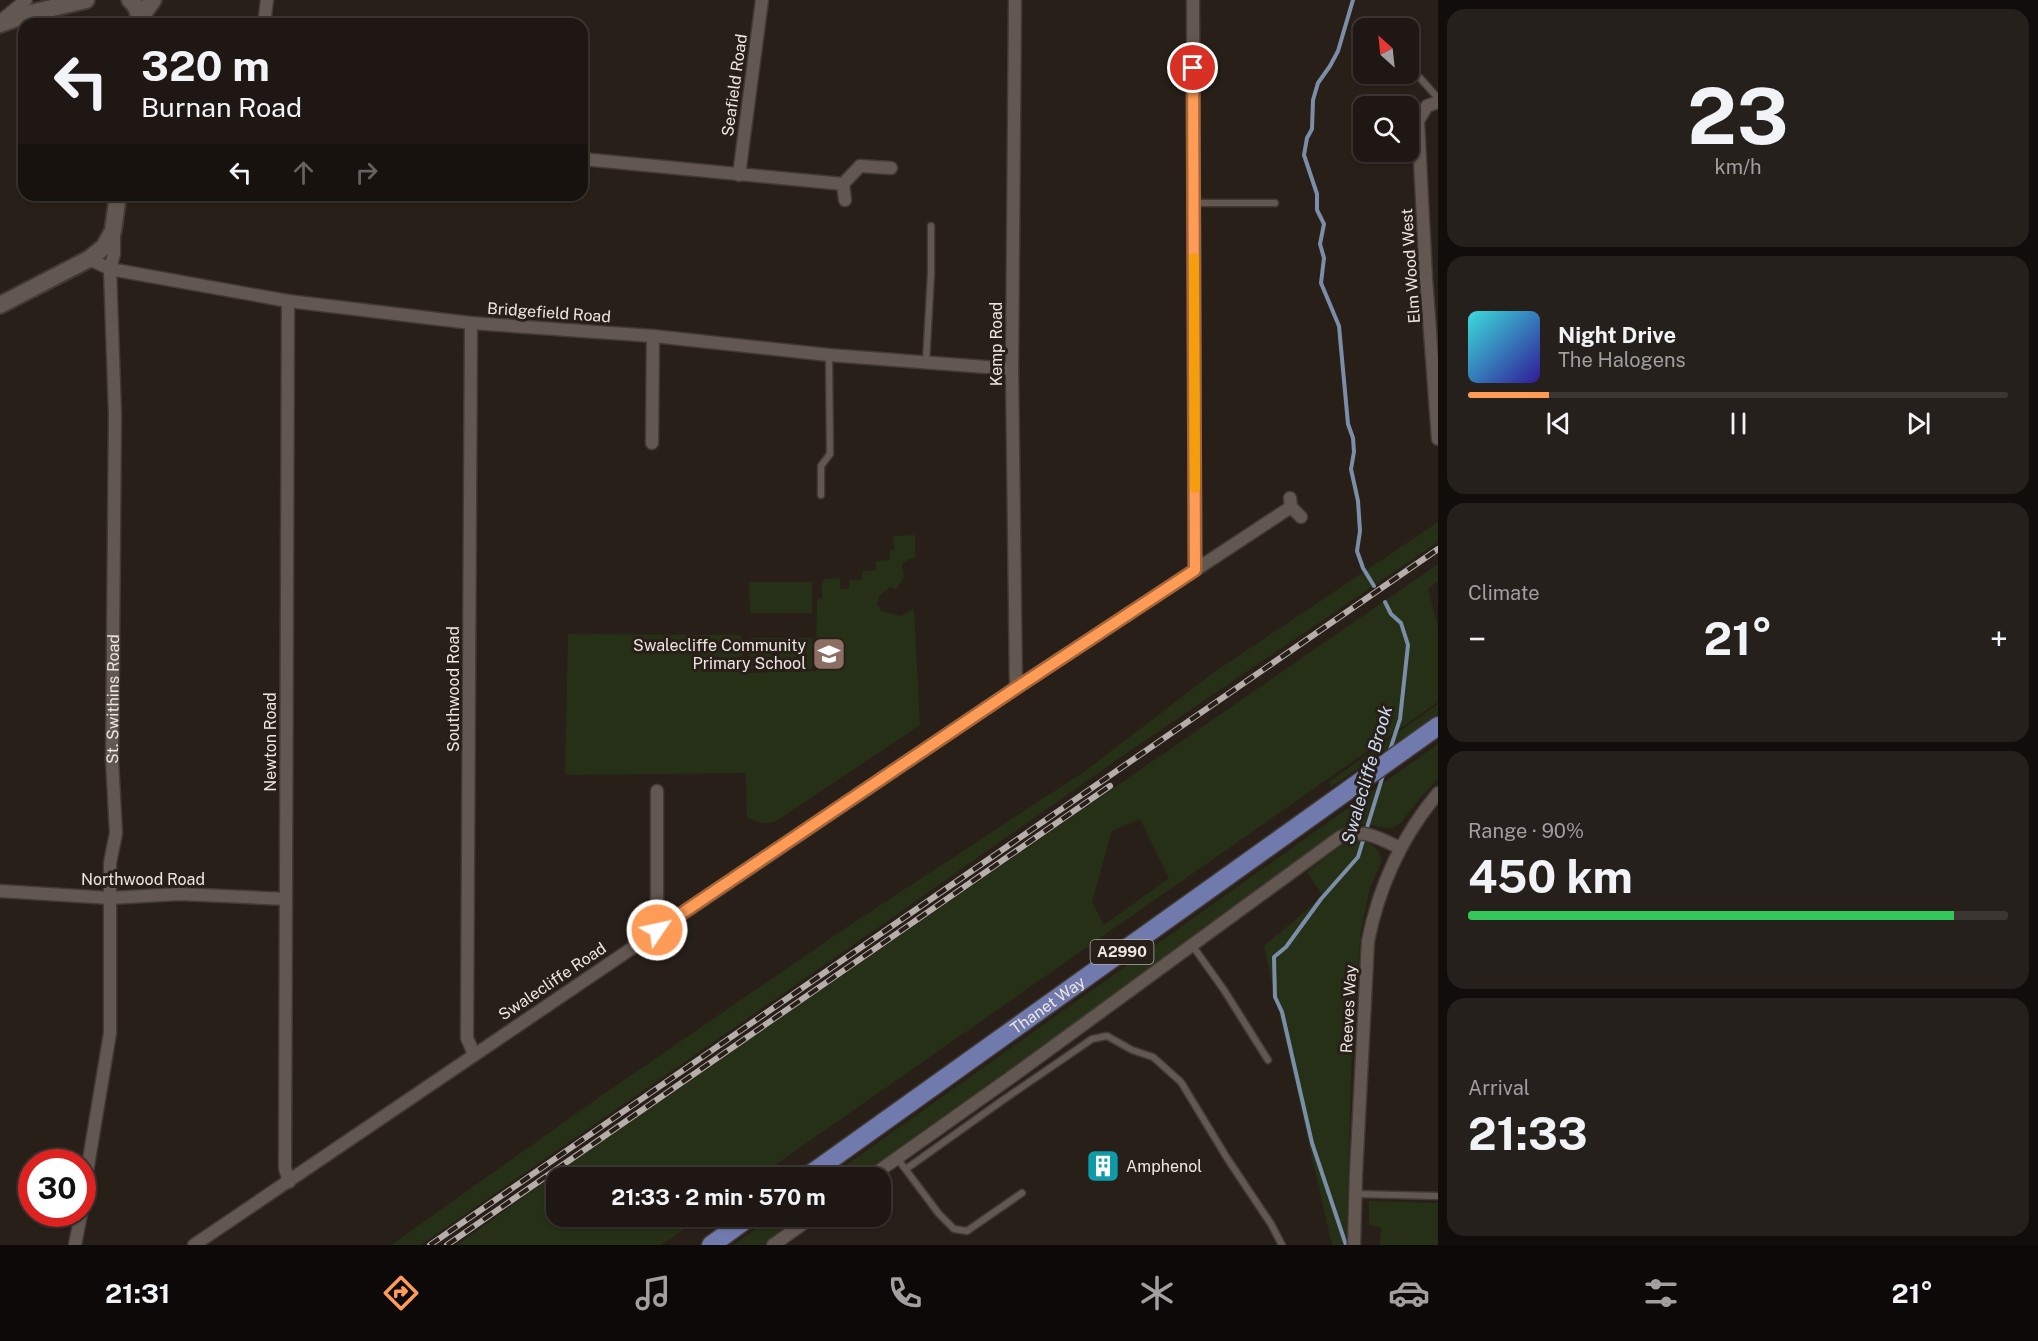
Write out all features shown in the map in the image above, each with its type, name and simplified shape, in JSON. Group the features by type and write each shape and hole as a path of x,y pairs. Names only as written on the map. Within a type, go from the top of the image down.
{"main road":[{"path":"0,23 86,0"},
{"path":"130,0 134,4 139,18"},
{"path":"142,18 153,0"},
{"name":"St. Swithins Road","path":"113,231 117,201"},
{"path":"0,306 89,259 104,248 113,231"},
{"name":"Thanet Way","path":"821,1167 1438,726"},
{"path":"711,1245 736,1227"}],"street":[{"path":"0,23 26,0"},
{"path":"140,18 142,0"},
{"path":"265,18 267,0"},
{"name":"Seafield Road","path":"739,175 762,0"},
{"name":"Kemp Road","path":"1015,0 1012,369 1016,688"},
{"path":"1193,0 1195,570"},
{"name":"Elm Wood West","path":"1438,100 1427,106 1418,121 1426,278 1437,391 1438,439"},
{"path":"588,160 843,184"},
{"path":"843,184 860,166 891,168"},
{"path":"843,184 846,200"},
{"name":"St. Swithins Road","path":"91,1149 110,1033 110,863 116,833 112,760 115,415 110,269 114,254 113,231"},
{"name":"Bridgefield Road","path":"89,259 110,269 288,301 471,323 653,336 829,355 1012,369"},
{"name":"Newton Road","path":"288,301 285,1168 289,1182"},
{"name":"Southwood Road","path":"471,323 467,1038 474,1054"},
{"path":"651,444 653,336"},
{"name":"Swalecliffe Road","path":"194,1245 1291,503 1301,516"},
{"path":"656,792 657,930"},
{"name":"Reeves Way","path":"1354,1245 1368,941 1381,894 1400,848 1438,793"},
{"path":"884,1167 1340,837 1362,832 1400,848"},
{"name":"Northwood Road","path":"0,891 110,897 180,894 286,899"},
{"path":"75,1245 78,1227"},
{"path":"773,1245 798,1227"}],"lane":[{"path":"1419,78 1438,100"},
{"path":"1194,203 1275,203"},
{"path":"926,363 931,226"},
{"path":"821,495 820,466 830,454 829,355"},
{"path":"1192,944 1268,1060"},
{"path":"906,1169 1092,1039 1107,1036 1132,1050 1153,1057 1181,1082 1282,1245"},
{"path":"897,1158 939,1214 954,1229 967,1231 1022,1193"},
{"path":"1355,1194 1438,1196"}],"green space":[{"path":"1438,522 1438,542 1124,755 421,1245 391,1245 598,1098 850,925 1085,771 1213,673"},
{"path":"915,535 915,558 902,564 904,577 896,590 890,587 880,595 877,604 882,611 901,616 914,609 920,725 776,821 768,823 747,817 746,773 565,775 568,634 741,635 743,673 816,671 817,600 822,598 822,583 825,579 840,578 840,589 849,589 849,580 862,580 862,571 876,570 876,561 890,560 889,551 894,549 893,536"},
{"path":"1438,564 1438,581 1428,589 1438,627 1438,702 772,1167 565,1167","holes":["1140,819 1169,878 1104,925 1092,902 1112,831"]},
{"path":"749,582 812,582 812,613 750,613"},
{"path":"750,638 812,638 812,669 749,669"},
{"path":"1438,704 1438,714 1331,787 1329,782"},
{"path":"1438,744 1438,779 1401,823 1392,828 1367,824 1348,825 1302,859 1302,862 877,1167 843,1167"},
{"path":"1357,838 1373,846 1382,860 1370,888 1361,931 1352,1045 1346,1245 1332,1245 1264,946 1323,896 1307,872 1349,839"},
{"path":"546,1181 546,1227 687,1227 661,1245 457,1245"},
{"path":"1369,1201 1438,1203 1438,1245 1380,1245 1381,1228 1369,1225"},
{"path":"759,1227 794,1227 768,1245 733,1245"}],"waterway":[{"name":"Swalecliffe Brook","path":"1353,0 1338,51 1318,83 1313,100 1312,129 1307,138 1304,155 1317,194 1317,210 1324,224 1320,244 1324,258 1321,283 1339,326 1348,424 1353,438 1354,452 1351,469 1358,501 1360,531 1357,551 1363,568 1374,586"},
{"name":"Swalecliffe Brook","path":"1385,602 1391,614 1401,623 1408,645 1400,719 1389,753"},
{"name":"Swalecliffe Brook","path":"1346,1245 1312,1143 1282,1012 1275,997 1274,957 1286,947 1321,899 1358,857 1384,772"}],"railway":[{"path":"430,1245 1438,549"},
{"path":"447,1245 1110,786"}],"slow traffic":[{"path":"1194,258 1195,488"}],"place":[{"name":"Swalecliffe Community Primary School","path":"829,654"},
{"name":"Amphenol","path":"1103,1166"}],"route":[{"path":"657,930 1195,570 1193,68"}]}
